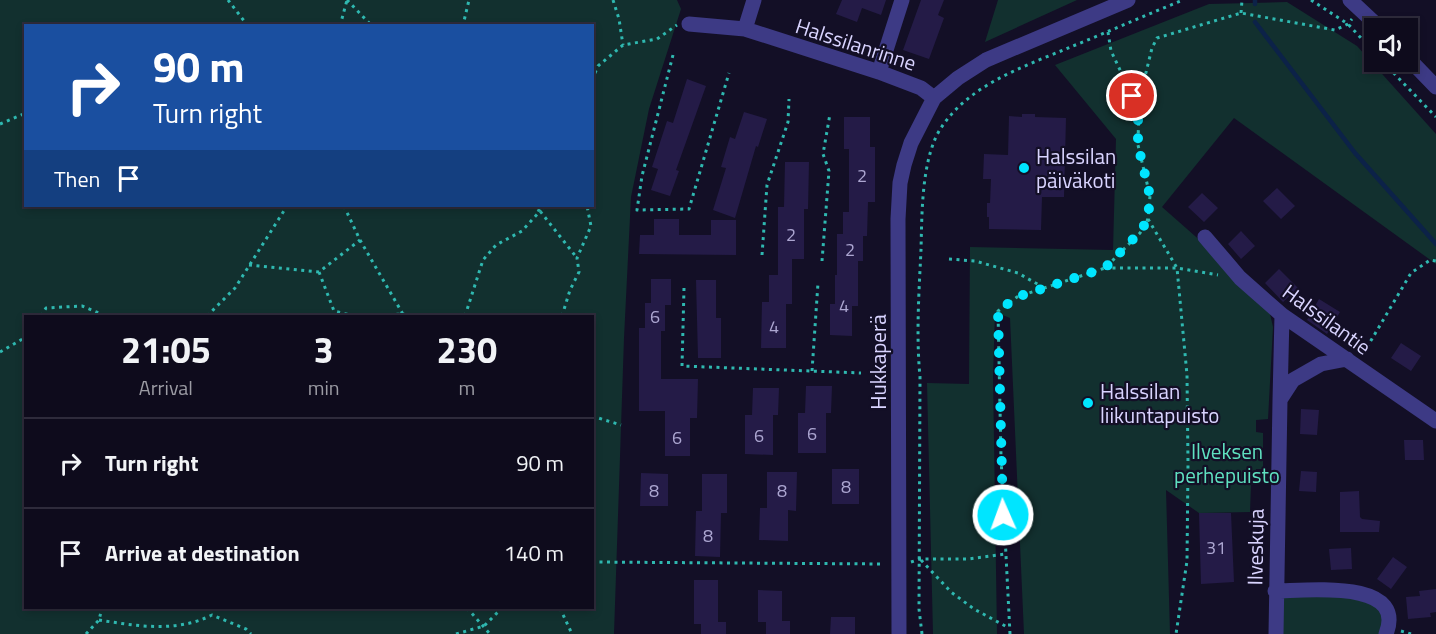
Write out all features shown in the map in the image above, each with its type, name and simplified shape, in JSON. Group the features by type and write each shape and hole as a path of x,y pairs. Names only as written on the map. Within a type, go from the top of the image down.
{"street":[{"path":"745,29 754,0"},
{"path":"879,72 902,0"},
{"path":"934,98 958,78 986,60 1128,0"},
{"path":"1350,0 1369,18"},
{"name":"Halssilanrinne","path":"689,24 745,29 879,72 921,88 934,98"},
{"path":"1418,68 1436,87"},
{"name":"Hukkaperä","path":"899,634 900,183 911,142 934,98"},
{"name":"Halssilantie","path":"1205,237 1240,278 1282,315 1436,421"},
{"name":"Ilveskuja","path":"1276,634 1275,591 1282,315"},
{"path":"1280,400 1293,380 1321,364 1351,362"},
{"path":"1275,591 1347,590 1362,593 1379,600 1388,613 1386,634"}],"path":[{"path":"228,0 246,24"},
{"path":"341,24 347,0"},
{"path":"347,0 370,24"},
{"path":"466,24 464,21 469,0"},
{"path":"613,0 623,45"},
{"path":"922,634 919,609 920,377 918,360 923,199 934,142 943,125 967,100 997,78 1183,0"},
{"path":"1241,13 1242,0"},
{"path":"1311,0 1348,24 1364,41"},
{"path":"1105,268 1140,232 1148,219 1150,196 1138,145 1138,101 1152,48 1157,38 1241,13 1335,30 1348,24"},
{"path":"594,75 598,66 623,45 657,39 680,22 689,24"},
{"path":"1108,32 1111,51 1138,110"},
{"path":"673,55 642,176 637,210 689,209 729,73"},
{"path":"1393,72 1436,117"},
{"path":"762,255 767,185 788,122 789,99"},
{"path":"0,124 24,114"},
{"path":"822,261 829,171 823,154 830,114"},
{"path":"208,315 235,288 286,207"},
{"path":"344,207 360,240 404,315"},
{"path":"532,207 540,211 577,258 579,272 570,290 562,315"},
{"path":"465,315 483,260 496,244 522,231 543,207"},
{"path":"577,258 591,225 587,207"},
{"path":"1148,219 1177,268 1187,375 1187,561 1176,634"},
{"path":"249,265 319,272 360,240"},
{"path":"949,259 975,261 1018,273 1046,289"},
{"path":"1351,362 1411,273 1430,260 1436,261"},
{"path":"1010,634 1001,457 998,311 1017,297 1105,268 1177,268 1240,278"},
{"path":"319,272 334,311 350,315"},
{"path":"812,371 818,283"},
{"path":"684,288 682,366 861,373"},
{"path":"42,315 46,309 82,306 104,315"},
{"path":"0,352 24,338"},
{"path":"594,417 621,425"},
{"path":"594,562 899,565 920,560 968,559 1005,554"},
{"path":"920,560 951,592 974,609 1009,628"},
{"path":"86,634 99,620 102,609"},
{"path":"468,609 490,634"},
{"path":"456,634 484,627 501,609"},
{"path":"560,609 572,634"},
{"path":"99,620 148,627 196,623 212,615 246,628 251,634"}],"green space":[{"path":"0,0 677,0 681,9 649,109 631,197 614,634 0,634"},
{"path":"998,0 1077,0 985,42"},
{"name":"Ilveksen perhepuisto","path":"1287,2 1357,46 1364,54 1364,72 1380,72 1436,134 1436,264 1234,118 1162,207 1220,258 1270,314 1273,327 1268,419 1256,420 1256,432 1263,433 1263,469 1256,469 1257,485 1251,485 1250,512 1199,513 1166,490 1170,634 1024,634 1010,318 995,312 993,376 997,634 933,634 927,383 969,384 970,247 1113,250 1116,139 1055,65 1209,4"},
{"path":"1275,592 1379,600 1386,634 1276,634"}],"building":[{"path":"842,0 886,0 881,15 862,8 857,22 836,14"},
{"path":"921,0 944,0 938,15 944,18 929,59 903,50"},
{"path":"687,79 706,86 676,170 679,171 670,196 651,190 658,169 652,167 667,121 673,123"},
{"path":"744,112 767,119 758,147 756,146 735,218 713,210 726,168 721,167 730,137 735,139"},
{"name":"Halssilan päiväkoti","path":"1022,114 1035,114 1035,117 1066,118 1064,197 1042,197 1041,230 989,229 987,203 990,203 991,179 983,179 984,154 1008,155 1009,116 1022,117"},
{"path":"844,117 870,117 870,147 875,147 875,202 868,202 867,236 863,236 863,261 858,261 858,306 852,306 852,336 830,335 830,304 835,304 837,234 843,234 843,212 849,212 849,149 844,149"},
{"path":"785,162 809,162 808,209 804,209 804,259 792,259 792,304 786,304 786,348 761,348 762,302 769,302 769,275 778,275 778,207 784,207"},
{"path":"1277,188 1295,206 1281,219 1263,201"},
{"path":"1202,193 1218,208 1204,222 1188,207"},
{"path":"654,219 679,219 679,235 711,235 711,220 736,220 736,255 639,254 640,235 654,235"},
{"path":"1241,231 1255,246 1241,259 1228,244"},
{"path":"1279,269 1298,288 1283,302 1265,283"},
{"path":"651,279 671,279 671,305 665,305 665,331 661,331 661,379 698,379 697,418 690,418 690,456 665,456 665,411 639,411 639,328 645,328 645,303 651,303"},
{"path":"696,280 716,280 716,318 721,318 721,358 698,358"},
{"path":"1319,299 1340,312 1327,334 1307,320"},
{"path":"1401,343 1421,356 1411,371 1391,358"},
{"path":"806,386 832,386 831,413 826,413 826,453 798,453 798,413 805,413"},
{"path":"753,388 779,388 778,415 773,415 773,455 745,454 745,415 752,415"},
{"path":"1301,409 1319,410 1317,435 1300,434"},
{"path":"1404,440 1423,440 1424,460 1405,460"},
{"path":"832,469 859,469 859,504 832,504"},
{"path":"1301,471 1317,472 1316,492 1299,491"},
{"path":"767,472 797,472 796,511 788,510 788,541 759,540 760,508 767,508"},
{"path":"641,473 668,474 668,506 640,506"},
{"path":"702,474 727,474 727,513 721,513 720,557 695,556 696,511 702,511"},
{"path":"1359,491 1360,517 1380,521 1379,532 1340,532 1340,492"},
{"path":"1199,513 1231,513 1234,582 1201,584"},
{"path":"1351,548 1352,569 1331,570 1329,549"},
{"path":"1393,557 1407,567 1391,589 1377,579"},
{"path":"694,580 718,580 718,622 726,622 726,634 701,634 701,624 694,624"},
{"path":"1436,589 1436,612 1430,613 1431,617 1408,619 1406,597 1420,596 1419,591"},
{"path":"758,590 782,591 782,621 790,621 790,634 766,634 766,622 758,622"},
{"path":"831,617 855,617 855,634 830,634"}],"waterway":[{"path":"1255,22 1355,153 1436,244"}],"place":[{"name":"Halssilan päiväkoti","path":"1024,168"},
{"name":"Halssilan liikuntapuisto","path":"1088,403"}],"route":[{"path":"1003,515 998,311 1017,297 1105,268 1140,232 1148,219 1150,196 1138,145 1138,110 1132,96"}]}
